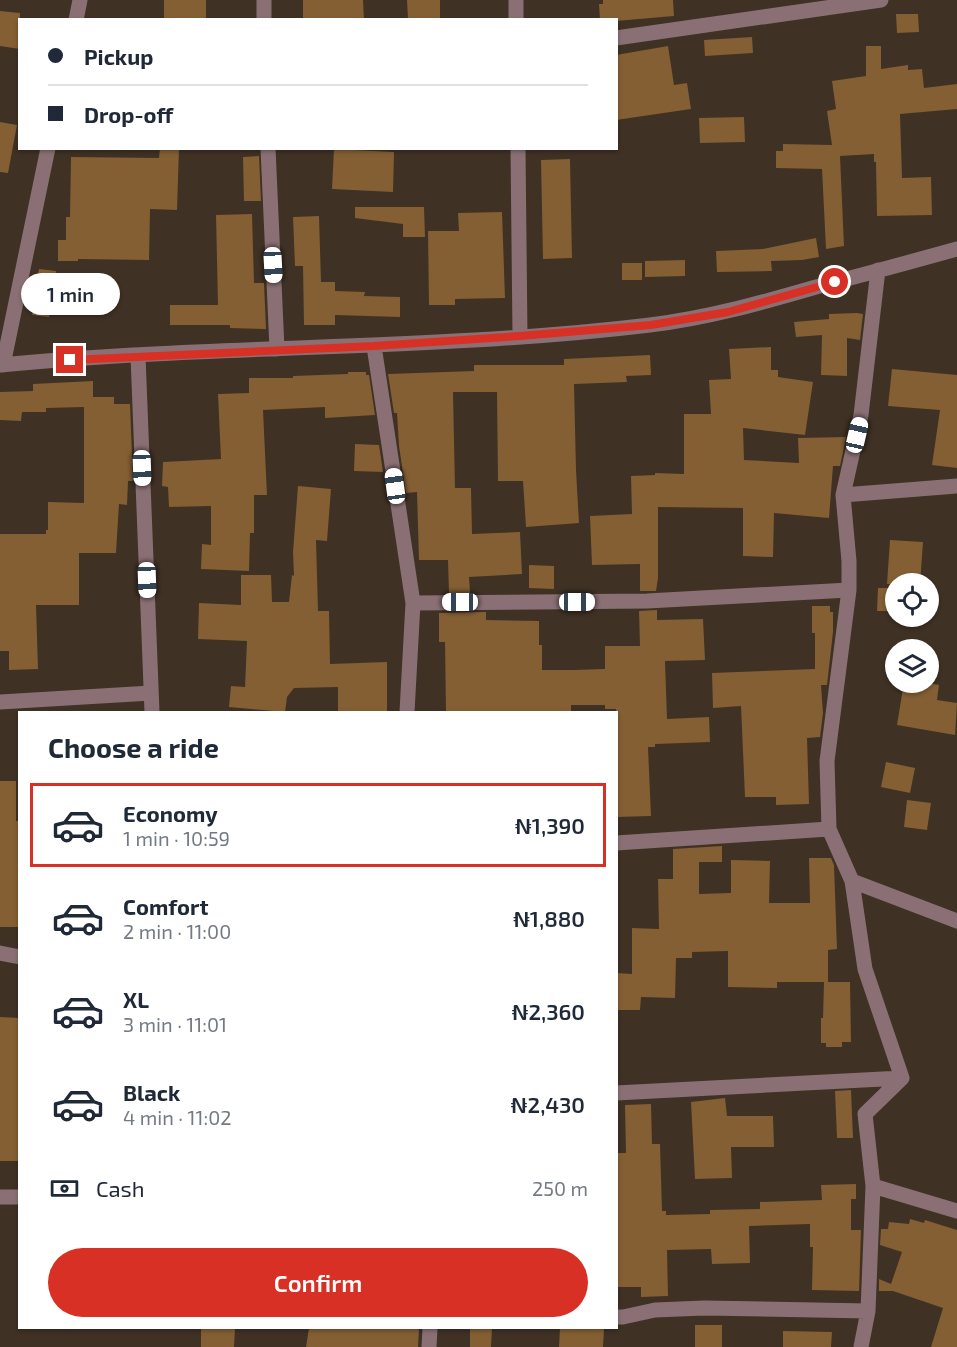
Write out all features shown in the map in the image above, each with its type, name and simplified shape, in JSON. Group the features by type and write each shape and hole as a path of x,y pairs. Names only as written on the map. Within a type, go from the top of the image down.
{"street":[{"path":"76,18 80,0"},
{"path":"264,0 264,18"},
{"path":"516,0 516,18"},
{"path":"618,38 881,0"},
{"path":"48,150 1,365 138,356 374,346 651,325 728,312 957,249"},
{"path":"268,150 277,349"},
{"path":"518,150 520,336"},
{"path":"878,270 861,415 843,495 849,561 849,590 826,761 829,829 852,881 865,969 902,1078"},
{"path":"374,346 413,603 407,711"},
{"path":"138,356 153,711"},
{"path":"843,495 957,486"},
{"path":"413,603 647,601 849,590"},
{"path":"0,702 151,693"},
{"path":"618,843 829,829"},
{"path":"852,881 957,921"},
{"path":"0,952 18,956"},
{"path":"618,1093 902,1078"},
{"path":"861,1347 868,1311 873,1186 865,1114 902,1078"},
{"path":"873,1186 957,1211"},
{"path":"0,1197 18,1197"},
{"path":"618,1317 656,1310 704,1308 868,1311"},
{"path":"429,1347 430,1329"}],"building":[{"path":"164,0 206,0 206,18 164,18"},
{"path":"303,0 363,0 364,18 303,18"},
{"path":"407,0 440,0 440,18 408,18"},
{"path":"603,0 673,0 674,16 618,21 618,18 600,18 599,4 603,4"},
{"path":"0,11 20,13 18,49 0,46"},
{"path":"896,14 918,14 919,32 897,33"},
{"path":"752,37 753,53 705,56 704,40"},
{"path":"668,46 674,85 687,83 691,109 618,120 618,55"},
{"path":"866,46 881,46 881,69 908,65 908,70 922,69 924,88 957,84 957,109 900,114 902,178 931,177 932,215 877,216 874,154 840,156 844,246 826,249 822,169 776,168 776,151 783,151 783,144 832,145 827,111 836,109 832,81 866,76"},
{"path":"744,117 745,142 700,143 699,118"},
{"path":"0,122 17,125 8,173 0,172"},
{"path":"160,150 179,150 177,210 150,209 149,260 58,261 58,240 66,240 66,217 70,217 71,157 159,158"},
{"path":"334,150 394,152 393,192 332,189"},
{"path":"259,156 261,201 244,201 243,157"},
{"path":"570,159 572,258 543,259 541,160"},
{"path":"355,207 424,207 425,237 403,237 403,224 355,218"},
{"path":"502,212 505,298 455,299 455,305 429,305 428,231 459,231 458,213"},
{"path":"252,214 254,283 264,283 266,329 230,328 230,325 170,325 170,305 218,305 216,215"},
{"path":"319,216 321,282 335,282 335,291 365,292 364,296 400,297 400,317 335,315 335,325 304,325 303,266 295,266 293,217"},
{"path":"816,238 819,257 771,261 772,271 717,272 716,251 763,249"},
{"path":"685,260 685,276 645,277 645,261"},
{"path":"622,263 642,263 642,280 622,280"},
{"path":"39,269 56,271 49,317 32,315"},
{"path":"829,314 863,314 860,340 847,338 847,376 821,375 822,335 796,337 794,322 829,319"},
{"path":"771,347 771,370 778,370 778,377 813,382 805,435 743,428 744,460 799,463 798,438 846,437 840,466 833,466 829,518 774,513 773,557 743,556 743,508 658,507 656,591 640,591 640,564 592,565 590,516 632,514 631,476 655,475 655,473 684,474 684,414 711,414 709,380 731,379 729,349"},
{"path":"650,355 651,375 626,376 627,382 574,384 579,523 526,527 523,481 498,481 497,392 453,392 455,488 471,488 472,534 520,532 522,574 469,577 470,593 449,593 448,560 419,560 417,492 406,493 397,413 394,413 388,374 474,371 474,365 564,365 564,359"},
{"path":"892,369 957,375 957,468 932,465 940,410 888,406"},
{"path":"348,372 366,372 366,375 369,375 375,415 325,418 325,407 263,410 267,495 254,495 254,533 250,533 249,571 201,569 202,544 211,545 211,506 169,507 168,487 162,486 163,462 221,459 218,394 249,393 249,378 293,378 293,376 348,374"},
{"path":"93,381 93,397 114,397 114,404 130,404 133,481 128,481 127,505 119,504 116,553 79,553 79,605 36,605 38,669 9,670 9,651 0,651 0,534 46,534 48,502 84,503 84,407 46,408 46,412 22,412 21,421 0,420 0,392 33,391 33,384"},
{"path":"355,444 379,445 383,472 354,471"},
{"path":"298,486 331,489 327,541 316,540 318,611 329,611 330,664 387,662 387,711 338,711 338,687 294,688 287,697 285,711 229,707 231,686 245,687 247,641 198,639 199,603 241,605 241,575 271,575 272,602 289,602 292,575 294,576 293,552"},
{"path":"890,540 923,542 921,573 888,573"},
{"path":"529,565 554,566 554,589 529,588"},
{"path":"878,588 885,588 885,611 877,611"},
{"path":"812,606 830,606 830,612 833,612 833,632 827,685 821,685 823,713 820,737 807,738 809,804 776,805 776,797 745,797 741,706 713,708 712,673 815,669"},
{"path":"657,610 657,620 703,619 705,660 665,661 667,719 709,717 710,742 655,744 655,747 648,747 651,816 618,817 618,711 616,709 605,709 605,705 571,705 571,711 446,711 445,642 439,642 439,613 486,612 486,620 539,621 542,670 574,670 605,669 605,646 640,646 639,611"},
{"path":"902,693 938,693 937,700 957,703 955,735 897,725"},
{"path":"886,762 915,768 910,793 881,787"},
{"path":"0,781 16,781 18,927 0,927"},
{"path":"907,800 931,803 927,830 904,827"},
{"path":"722,846 722,862 699,862 699,894 731,893 731,860 770,861 769,903 810,903 809,858 831,858 834,865 837,949 828,950 828,982 777,982 777,988 728,987 728,951 692,952 692,958 676,958 675,998 641,997 640,1010 618,1010 618,973 632,974 632,928 659,929 658,879 673,879 673,849"},
{"path":"824,982 850,982 851,1042 842,1042 842,1047 826,1047 826,1043 821,1043"},
{"path":"0,1017 18,1018 18,1161 0,1161"},
{"path":"851,1090 853,1138 837,1138 835,1091"},
{"path":"725,1098 727,1116 773,1116 774,1147 731,1147 732,1178 695,1179 691,1102"},
{"path":"651,1104 652,1144 660,1144 662,1211 666,1211 666,1215 710,1214 710,1210 760,1209 760,1202 822,1200 821,1185 856,1184 856,1199 851,1199 851,1230 861,1230 859,1291 812,1290 813,1247 810,1247 810,1224 749,1226 750,1263 712,1264 711,1249 667,1250 668,1296 641,1297 641,1287 618,1287 618,1153 626,1153 625,1105"},
{"path":"910,1219 924,1223 925,1220 957,1230 957,1347 931,1347 943,1308 893,1291 879,1291 879,1279 891,1284 902,1252 880,1245 881,1229 888,1229 889,1222 909,1224"},
{"path":"695,1325 722,1325 722,1347 695,1347"},
{"path":"201,1329 235,1329 234,1347 201,1347"},
{"path":"309,1329 419,1329 418,1347 306,1347"},
{"path":"470,1329 492,1329 491,1347 470,1347"},
{"path":"560,1329 604,1329 603,1347 559,1347"},
{"path":"783,1331 832,1332 831,1347 783,1347"}],"route":[{"path":"70,360 374,346 651,325 728,312 835,282"}]}
